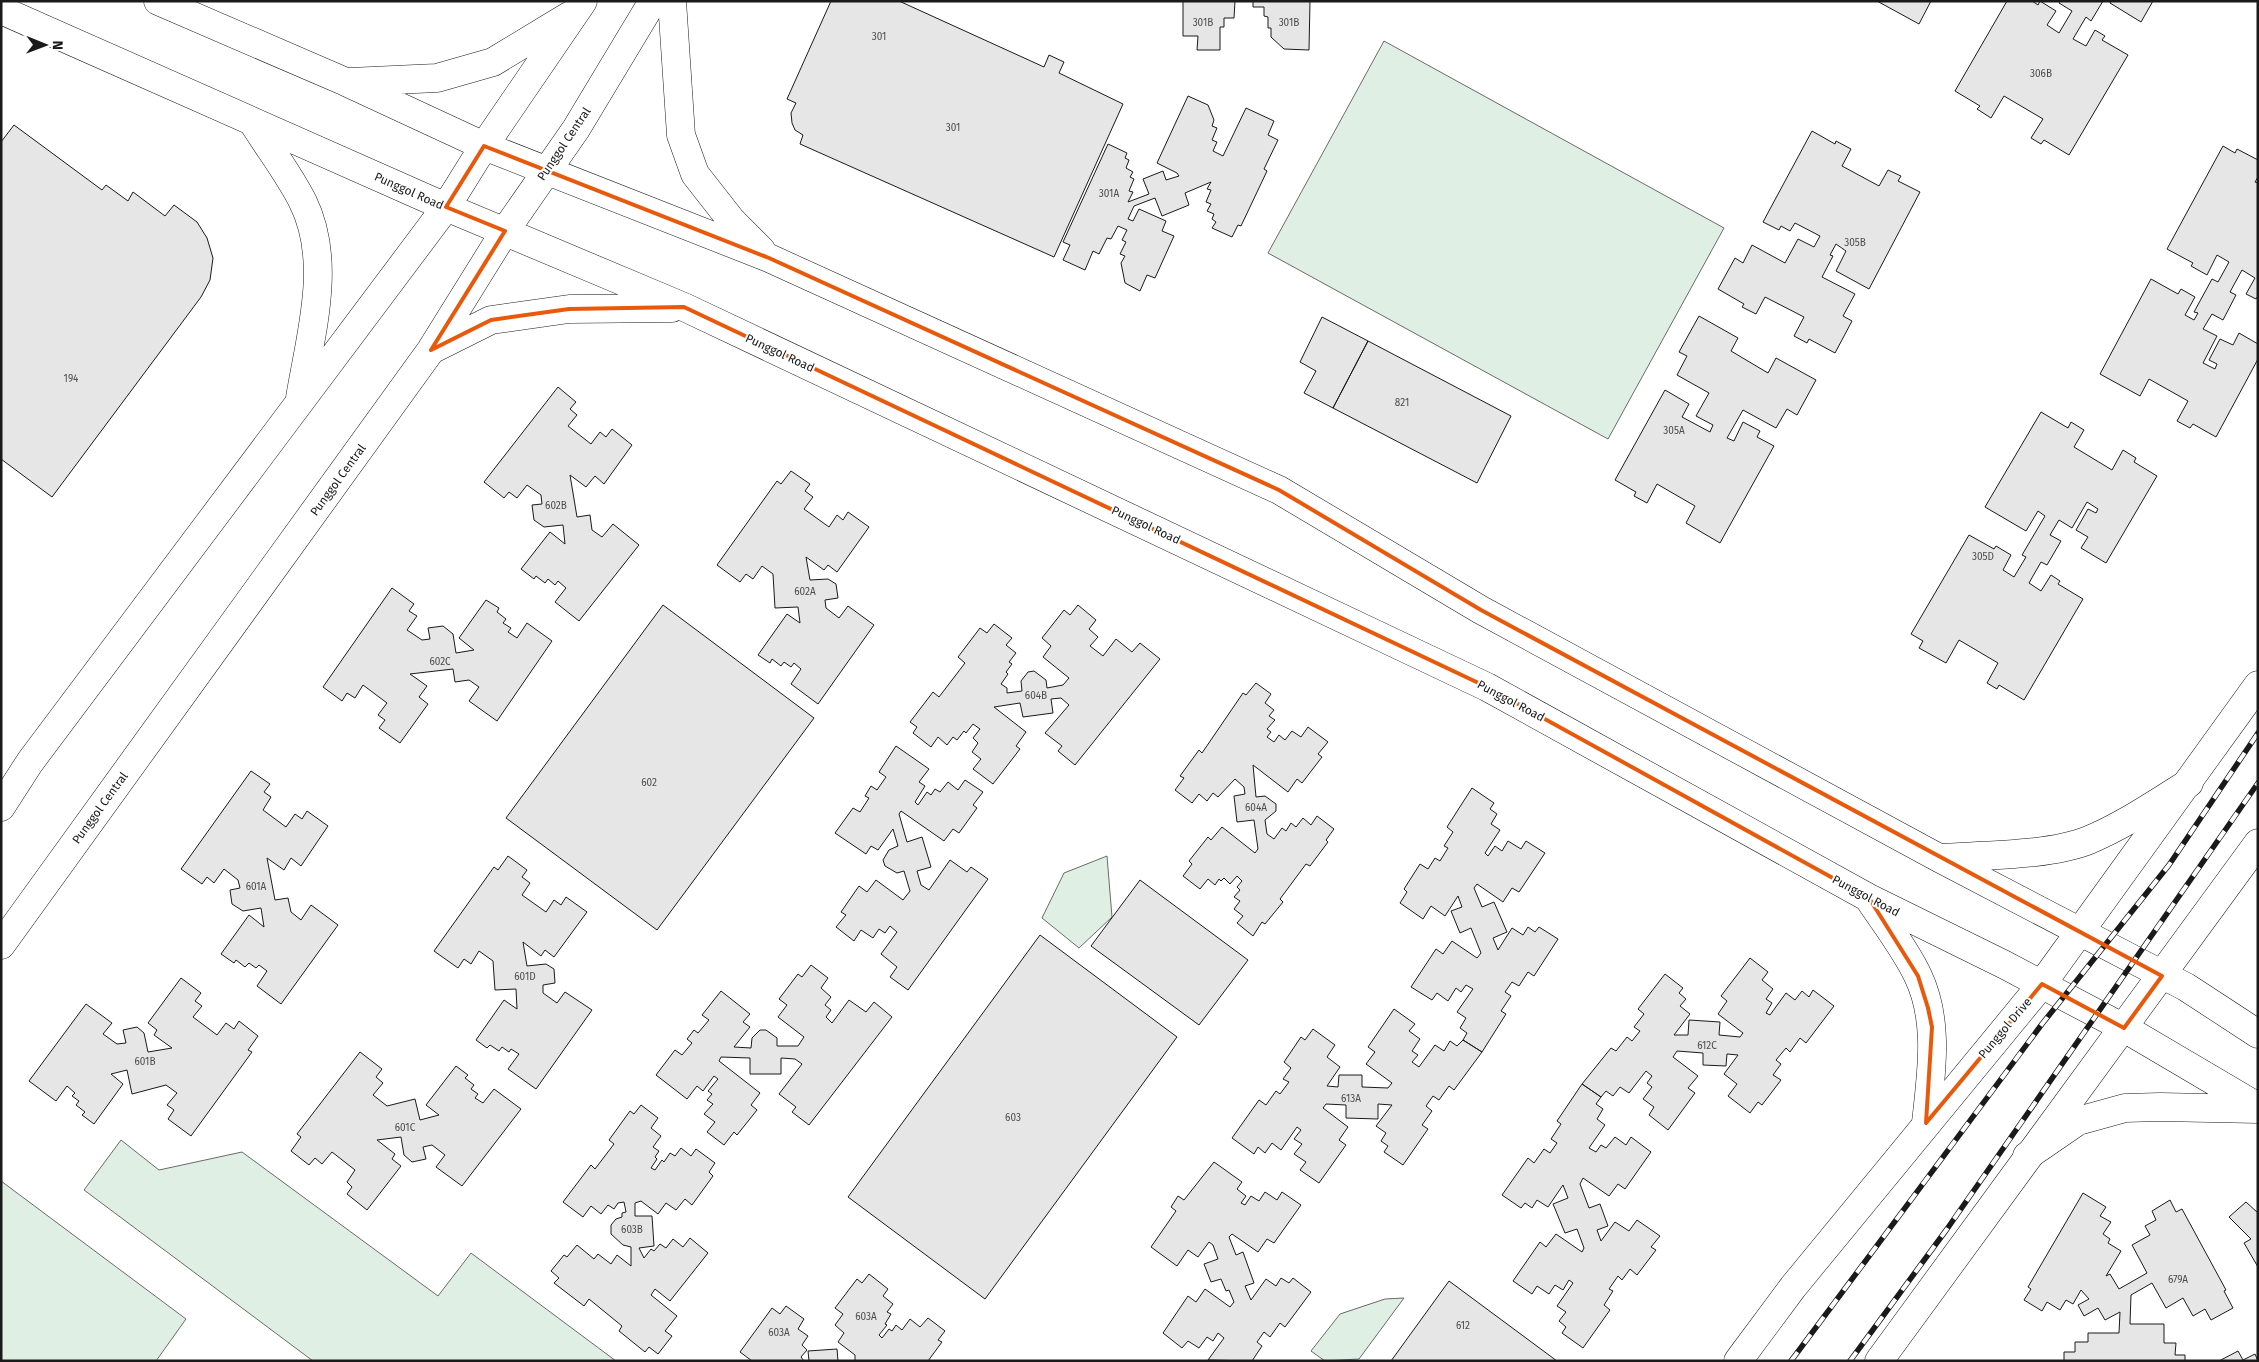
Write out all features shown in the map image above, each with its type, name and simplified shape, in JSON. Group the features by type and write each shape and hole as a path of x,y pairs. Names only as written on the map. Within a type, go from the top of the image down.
{"main road":[{"path":"158,1 346,82 484,146 769,258 1279,490 1481,610 1938,858 2186,988 2258,1034"},
{"name":"Punggol Central","path":"1,945 431,350 505,232 576,129 654,1"},
{"path":"672,1 681,135 695,174 731,220 769,258"},
{"path":"346,82 437,78 493,62 580,6"},
{"path":"1,807 30,762 446,207 484,146 580,6"},
{"name":"Punggol Road","path":"1,10 446,207 684,307 1487,687 1869,898 2042,984 2124,1028 2258,1108"},
{"path":"252,121 303,203 316,246 318,290 299,402"},
{"path":"431,350 491,320 569,309 684,307"},
{"name":"Punggol Drive","path":"1738,1361 1793,1286 2042,984 2258,685"},
{"path":"1938,858 2046,850 2088,840 2122,824 2188,782"},
{"path":"1879,1361 2027,1156 2124,1028 2258,843"},
{"path":"1869,898 1918,976 1928,1008 1932,1036 1926,1123"},
{"path":"2027,1156 2078,1121 2125,1108 2258,1108"}],"highlighted area":[{"path":"484,146 769,258 1279,490 1481,610 2162,976 2124,1028 2042,984 1926,1123 1932,1027 1928,1008 1918,976 1869,898 1487,687 684,307 569,309 491,320 431,350 505,231 446,207"}],"green space":[{"path":"1384,41 1724,228 1608,439 1268,253"},
{"path":"1107,856 1112,917 1079,948 1042,918 1064,873"},
{"path":"121,1140 159,1170 242,1152 438,1296 471,1253 616,1361 313,1361 84,1190"},
{"path":"1,1181 186,1319 156,1361 1,1361"},
{"path":"1404,1298 1359,1359 1325,1361 1311,1351 1340,1314 1385,1299"}],"building":[{"path":"831,1 899,1 1044,67 1049,55 1064,62 1059,73 1123,104 1054,257 800,144 803,135 795,130 791,113 796,103 787,99"},
{"path":"1183,1 1235,1 1234,18 1224,18 1224,27 1220,27 1220,50 1197,50 1198,36 1183,36"},
{"path":"1253,1 1310,1 1309,50 1284,49 1271,37 1271,28 1268,28 1268,17 1264,16 1264,7 1253,7"},
{"path":"1877,1 1931,1 1919,24"},
{"path":"2007,1 2032,1 2038,5 2040,1 2056,11 2047,25 2059,33 2072,11 2059,3 2060,1 2103,1 2091,21 2086,17 2073,39 2086,46 2095,30 2105,36 2102,40 2128,55 2069,155 2044,140 2041,144 2031,138 2043,119 2004,96 1991,118 1977,109 1980,106 1955,91"},
{"path":"2111,1 2153,1 2141,22 2110,3"},
{"path":"1188,96 1208,105 1214,120 1212,126 1217,128 1212,140 1217,142 1213,151 1223,156 1246,108 1274,121 1268,135 1278,140 1264,169 1267,171 1241,226 1238,225 1232,237 1212,228 1216,222 1212,219 1214,214 1207,211 1211,204 1206,202 1211,190 1207,189 1211,182 1185,193 1189,205 1162,216 1155,198 1134,206 1128,219 1133,221 1139,209 1166,221 1162,231 1174,236 1155,278 1147,275 1140,291 1125,283 1121,263 1125,256 1120,254 1126,242 1122,240 1127,230 1118,226 1111,239 1107,238 1099,254 1093,251 1085,270 1063,260 1070,245 1063,242 1108,144 1127,153 1125,158 1129,160 1126,168 1133,172 1130,177 1134,179 1129,191 1133,192 1128,202 1149,194 1143,179 1163,171 1166,180 1179,176 1177,173 1157,163"},
{"path":"14,125 102,190 106,185 128,201 133,192 165,216 174,205 197,222 207,238 213,258 210,280 201,297 52,497 1,459 1,142"},
{"path":"1812,131 1835,144 1836,141 1851,149 1842,166 1879,186 1888,170 1901,176 1898,181 1920,192 1869,289 1836,271 1846,251 1836,244 1830,255 1833,256 1822,277 1855,294 1843,316 1852,321 1835,353 1809,339 1807,343 1794,336 1804,317 1765,297 1756,314 1742,307 1744,304 1718,289 1735,258 1743,263 1752,245 1785,263 1798,239 1814,247 1820,236 1795,223 1790,231 1781,226 1779,230 1763,222"},
{"path":"2223,146 2235,153 2237,149 2258,160 2258,177 2255,182 2258,183 2258,296 2256,299 2246,294 2255,278 2242,270 2230,292 2236,295 2223,320 2212,314 2203,329 2217,336 2203,363 2215,369 2217,364 2209,360 2220,339 2233,345 2239,333 2258,344 2258,359 2216,437 2193,424 2190,428 2177,421 2188,401 2149,379 2140,396 2100,374 2151,279 2178,294 2181,289 2195,297 2185,315 2194,320 2198,313 2194,312 2212,279 2218,282 2229,262 2217,255 2207,275 2191,266 2193,263 2167,249"},
{"path":"1699,316 1738,338 1731,351 1768,373 1776,358 1816,380 1797,415 1787,409 1776,428 1743,410 1727,438 1734,441 1743,422 1760,431 1757,437 1774,446 1720,543 1686,523 1695,506 1657,484 1647,503 1634,496 1636,492 1615,480 1665,390 1689,404 1682,417 1710,432 1713,425 1696,416 1709,393 1677,375 1687,356 1679,352"},
{"path":"1322,317 1368,341 1333,408 1304,393 1316,371 1300,362"},
{"path":"1368,341 1511,416 1477,483 1333,408"},
{"path":"558,387 576,402 570,409 577,415 568,426 591,444 600,432 606,437 612,429 632,445 604,484 595,476 586,487 570,475 577,517 590,515 592,530 602,537 613,524 639,545 579,621 555,602 566,588 558,581 555,585 548,579 545,583 536,576 534,579 521,569 550,532 565,544 563,525 544,527 534,520 532,505 542,504 541,495 527,485 517,498 509,492 504,498 484,482"},
{"path":"2041,412 2068,428 2071,422 2084,430 2074,447 2112,470 2123,450 2136,458 2134,462 2157,476 2106,563 2081,548 2088,537 2076,530 2088,509 2096,513 2098,509 2087,502 2072,528 2059,520 2050,535 2061,541 2047,565 2041,562 2029,583 2041,591 2051,575 2060,581 2058,584 2083,599 2024,700 1999,685 1997,689 1987,683 1998,663 1959,640 1946,663 1919,648 1923,641 1911,634 1969,535 1994,549 1996,546 2011,555 2003,570 2014,577 2026,557 2022,555 2045,516 2038,511 2026,531 1985,507"},
{"path":"791,471 810,484 805,491 813,497 804,509 829,527 837,515 843,520 848,512 869,527 837,572 828,565 824,570 806,557 810,580 828,579 836,584 838,598 825,600 826,608 839,618 848,606 874,625 818,704 791,684 801,669 794,663 791,667 784,662 781,666 772,659 770,663 758,655 787,614 800,623 798,607 775,608 773,574 762,566 753,579 746,574 740,582 717,565 777,481 781,484"},
{"path":"392,588 414,604 409,611 417,616 407,630 422,640 430,639 428,628 443,626 453,634 456,653 474,650 459,638 486,600 499,608 497,612 506,619 503,623 511,628 508,632 517,638 527,623 552,641 497,721 469,701 479,687 469,680 455,682 453,669 410,674 427,686 419,697 428,704 400,743 379,728 385,720 378,715 387,703 363,685 355,698 347,693 342,701 323,687"},
{"path":"663,605 814,718 657,930 506,818"},
{"path":"1078,605 1096,620 1089,629 1098,637 1090,646 1103,656 1116,639 1132,652 1140,643 1160,659 1075,765 1058,751 1062,746 1045,733 1069,705 1061,698 1051,699 1053,713 1023,717 1020,703 994,707 1026,732 1016,746 1020,749 993,784 973,769 981,759 972,752 978,743 973,738 980,729 973,724 966,733 964,731 957,740 953,737 947,745 938,737 931,747 913,733 917,727 910,722 933,692 939,697 965,663 958,657 980,628 987,633 994,624 1012,638 1006,645 1016,653 1009,662 1012,664 1001,684 1007,688 1007,693 1022,691 1021,681 1028,672 1034,671 1046,680 1047,688 1063,685 1069,678 1043,657 1051,646 1042,638 1064,610 1070,615"},
{"path":"1256,683 1271,694 1265,703 1274,710 1269,716 1275,720 1267,729 1271,732 1267,737 1274,742 1279,735 1285,740 1292,731 1301,737 1308,727 1328,742 1318,754 1322,757 1302,783 1297,779 1288,792 1253,765 1256,797 1265,796 1276,804 1276,811 1265,820 1267,834 1274,839 1282,828 1286,831 1291,823 1296,827 1303,818 1311,825 1317,816 1334,829 1326,840 1328,842 1310,866 1306,864 1280,899 1283,902 1265,924 1262,922 1253,936 1237,923 1243,916 1234,909 1240,901 1234,897 1240,890 1237,887 1242,881 1237,876 1230,884 1224,878 1221,881 1219,879 1215,885 1208,879 1200,889 1183,876 1192,864 1189,861 1208,837 1211,840 1222,827 1255,853 1258,849 1254,820 1237,822 1234,796 1245,794 1244,787 1235,779 1218,797 1213,793 1207,801 1199,794 1192,803 1175,790 1184,778 1180,776 1199,750 1202,753 1243,693 1246,695"},
{"path":"896,746 929,769 919,782 925,786 915,802 918,805 927,792 931,795 935,789 940,792 948,782 958,790 965,780 983,792 973,805 977,808 959,833 953,829 944,841 901,811 899,814 907,842 922,837 931,867 917,871 921,885 929,890 950,860 967,872 971,867 988,879 908,990 890,977 897,967 881,954 897,932 890,926 885,933 879,929 873,938 861,930 854,941 836,927 846,915 841,912 859,886 867,892 876,880 903,900 910,891 904,871 897,873 885,866 883,860 889,850 898,846 893,829 878,850 871,846 866,854 835,833 853,808 860,812 869,798 865,796 871,786 877,790 886,777 879,772"},
{"path":"251,771 270,784 264,792 271,797 263,810 286,827 295,814 302,819 307,811 328,826 301,866 291,858 284,870 267,858 275,900 288,898 291,912 301,920 311,905 338,925 281,1004 257,986 267,971 259,965 256,968 249,963 245,967 236,960 234,963 221,954 249,915 264,927 261,908 243,911 232,904 230,890 240,888 238,880 224,869 214,883 207,877 202,884 181,869"},
{"path":"1472,788 1494,803 1490,809 1497,814 1491,824 1500,830 1485,853 1488,856 1495,846 1502,851 1508,841 1521,849 1526,841 1545,853 1519,892 1512,888 1503,902 1477,884 1474,888 1482,907 1494,902 1507,932 1493,938 1498,950 1512,928 1523,935 1528,927 1535,932 1539,927 1558,939 1534,976 1528,972 1519,986 1512,982 1505,992 1511,996 1501,1011 1506,1014 1482,1052 1463,1040 1467,1033 1460,1028 1466,1018 1457,1012 1473,989 1466,985 1461,992 1456,988 1448,1001 1437,993 1432,1000 1411,987 1436,949 1443,954 1452,941 1477,958 1481,953 1471,928 1460,933 1451,911 1462,907 1458,896 1445,916 1431,906 1423,919 1400,903 1407,892 1404,889 1420,864 1428,869 1435,858 1440,861 1448,848 1444,846 1453,832 1447,827"},
{"path":"508,856 527,870 522,877 530,883 522,895 546,912 554,900 561,905 566,897 587,912 554,957 545,950 541,956 523,942 527,966 546,964 554,969 555,983 543,985 543,993 557,1003 565,992 592,1010 536,1089 508,1069 519,1054 511,1049 509,1052 502,1047 499,1051 490,1045 487,1048 476,1040 504,1000 517,1009 516,989 495,990 493,961 479,951 471,964 464,959 458,968 434,951 494,867 498,870"},
{"path":"1140,880 1248,960 1199,1025 1091,946"},
{"path":"1040,935 1177,1037 985,1299 848,1197"},
{"path":"1750,958 1768,972 1762,980 1773,989 1766,999 1772,1003 1766,1013 1770,1015 1786,993 1795,1000 1802,991 1809,997 1813,990 1834,1006 1806,1043 1800,1038 1790,1052 1786,1048 1776,1060 1781,1064 1773,1075 1781,1080 1762,1105 1758,1102 1750,1113 1728,1096 1737,1084 1724,1074 1738,1055 1727,1054 1726,1066 1703,1065 1703,1053 1677,1051 1673,1057 1698,1076 1688,1088 1695,1093 1668,1130 1649,1115 1654,1107 1643,1099 1652,1087 1647,1083 1652,1076 1646,1071 1629,1093 1620,1087 1613,1096 1606,1091 1601,1097 1582,1084 1611,1048 1616,1051 1627,1037 1632,1041 1640,1031 1634,1027 1644,1014 1638,1009 1665,974 1683,988 1679,993 1686,999 1680,1006 1690,1014 1674,1035 1688,1035 1689,1020 1720,1022 1719,1035 1740,1037 1743,1033 1718,1014 1727,1001 1721,996"},
{"path":"811,965 828,978 821,988 831,997 825,1005 831,1010 826,1017 832,1023 849,1000 866,1012 874,1002 892,1017 809,1125 792,1112 796,1107 779,1094 802,1064 795,1059 781,1058 781,1074 750,1074 750,1058 721,1057 719,1061 760,1093 751,1105 757,1110 737,1135 734,1132 724,1145 707,1132 715,1122 704,1114 713,1104 707,1100 712,1094 708,1091 718,1079 714,1076 703,1091 697,1086 687,1099 656,1075 675,1050 682,1055 692,1043 687,1039 694,1030 698,1033 709,1020 702,1015 721,991 750,1014 743,1022 750,1027 734,1047 751,1048 752,1038 760,1030 766,1030 777,1038 777,1046 798,1046 804,1037 778,1017 787,1005 779,999 798,974 802,977"},
{"path":"181,978 201,993 195,1001 202,1006 193,1017 217,1035 226,1023 234,1029 239,1021 258,1036 248,1050 252,1052 191,1136 168,1119 174,1110 167,1105 177,1093 166,1085 132,1094 127,1070 111,1074 123,1084 94,1124 82,1115 85,1112 76,1105 79,1101 72,1096 75,1093 67,1086 56,1101 29,1081 86,1004 112,1023 103,1034 117,1044 126,1043 123,1030 137,1027 144,1033 148,1052 172,1048 154,1035 157,1030 148,1023"},
{"path":"1394,1009 1415,1024 1409,1031 1420,1039 1412,1051 1418,1055 1412,1062 1419,1067 1435,1045 1444,1051 1450,1041 1457,1046 1463,1040 1482,1052 1454,1090 1449,1086 1439,1100 1433,1096 1426,1106 1432,1111 1422,1125 1428,1129 1403,1165 1384,1152 1388,1146 1381,1141 1386,1133 1376,1126 1392,1105 1378,1104 1378,1119 1346,1118 1346,1105 1326,1104 1323,1108 1348,1127 1339,1140 1346,1145 1319,1183 1300,1170 1306,1162 1294,1154 1302,1144 1294,1139 1301,1130 1297,1127 1281,1150 1272,1143 1265,1153 1258,1147 1254,1154 1232,1138 1259,1100 1266,1105 1276,1091 1280,1094 1289,1082 1283,1079 1291,1068 1284,1062 1301,1037 1305,1040 1313,1029 1335,1045 1327,1057 1340,1067 1327,1086 1338,1087 1339,1075 1362,1075 1362,1087 1388,1088 1392,1083 1366,1064 1375,1052 1368,1047"},
{"path":"360,1052 382,1069 376,1077 383,1083 373,1095 387,1106 415,1099 420,1120 439,1115 426,1105 456,1066 468,1075 465,1078 474,1085 471,1089 478,1094 475,1098 483,1103 494,1089 521,1109 462,1186 436,1167 445,1155 432,1145 423,1147 426,1159 412,1162 404,1155 401,1137 377,1140 395,1154 392,1159 401,1166 367,1210 347,1194 352,1187 347,1182 355,1170 332,1152 322,1164 315,1158 309,1165 291,1151 301,1137 297,1134"},
{"path":"1582,1084 1601,1097 1596,1104 1603,1109 1597,1119 1605,1125 1589,1148 1596,1152 1601,1145 1606,1148 1615,1137 1626,1145 1631,1137 1651,1152 1625,1189 1618,1184 1609,1196 1583,1178 1580,1184 1589,1208 1600,1204 1608,1226 1597,1230 1601,1241 1615,1222 1629,1231 1637,1220 1660,1236 1651,1247 1656,1250 1637,1275 1630,1269 1622,1280 1618,1276 1609,1289 1613,1291 1604,1305 1610,1310 1583,1348 1562,1333 1566,1327 1559,1321 1566,1312 1557,1306 1573,1283 1569,1280 1563,1290 1555,1285 1549,1294 1537,1286 1532,1294 1513,1281 1540,1242 1546,1247 1556,1234 1582,1252 1584,1248 1577,1229 1565,1233 1553,1204 1568,1198 1563,1185 1548,1207 1537,1200 1532,1208 1525,1203 1521,1208 1502,1195 1528,1158 1534,1163 1544,1149 1550,1153 1557,1143 1551,1139 1561,1124 1557,1121"},
{"path":"641,1105 658,1118 651,1128 661,1136 653,1147 659,1151 655,1157 657,1159 651,1168 655,1170 670,1153 675,1156 681,1148 691,1156 696,1149 715,1163 709,1172 713,1176 692,1205 685,1199 676,1210 666,1203 658,1214 641,1201 635,1203 635,1216 652,1216 654,1246 639,1248 644,1258 651,1249 654,1251 660,1244 666,1248 673,1239 683,1247 690,1238 708,1253 670,1301 655,1289 651,1295 677,1316 665,1331 672,1336 658,1354 649,1347 645,1352 619,1331 622,1326 589,1299 584,1306 554,1283 559,1278 551,1271 564,1255 567,1257 577,1245 594,1259 598,1254 611,1264 617,1255 631,1266 631,1247 623,1245 611,1234 611,1225 616,1219 622,1217 622,1213 626,1212 624,1202 618,1203 614,1209 608,1205 601,1214 591,1206 583,1217 563,1202 591,1165 595,1169 614,1144 609,1140 630,1111 634,1114"},
{"path":"1214,1162 1242,1182 1237,1189 1246,1196 1241,1203 1245,1205 1251,1196 1259,1201 1265,1192 1277,1200 1282,1192 1301,1205 1274,1243 1267,1239 1258,1252 1232,1234 1229,1237 1236,1255 1243,1252 1254,1283 1245,1286 1251,1300 1266,1279 1276,1286 1281,1278 1289,1283 1293,1278 1311,1292 1285,1327 1280,1323 1270,1337 1264,1332 1257,1342 1262,1346 1252,1361 1208,1360 1224,1338 1218,1333 1213,1341 1207,1337 1199,1348 1188,1341 1182,1348 1163,1333 1188,1296 1196,1302 1205,1289 1230,1307 1234,1302 1229,1290 1226,1291 1221,1279 1211,1282 1204,1264 1218,1259 1213,1245 1209,1242 1198,1257 1188,1250 1177,1266 1151,1247 1176,1211 1171,1207 1178,1196 1184,1200"},
{"path":"2083,1193 2106,1207 2100,1216 2111,1222 2103,1234 2110,1239 2108,1243 2121,1251 2106,1276 2110,1274 2119,1289 2147,1273 2132,1245 2150,1235 2145,1226 2156,1220 2152,1211 2170,1200 2176,1212 2182,1209 2226,1290 2224,1291 2233,1308 2211,1320 2205,1309 2193,1316 2183,1298 2166,1308 2152,1283 2131,1295 2130,1324 2164,1324 2164,1343 2176,1343 2175,1355 2185,1355 2185,1361 2064,1361 2064,1352 2075,1352 2075,1342 2088,1342 2088,1333 2119,1333 2120,1312 2105,1320 2098,1308 2084,1316 2078,1305 2089,1299 2081,1290 2073,1304 2066,1300 2060,1310 2047,1302 2042,1311 2024,1300 2031,1289 2028,1287"},
{"path":"2246,1202 2258,1213 2258,1267 2244,1243 2251,1239 2229,1217"},
{"path":"869,1274 888,1289 883,1296 893,1304 887,1312 891,1314 885,1324 887,1325 879,1335 882,1338 889,1329 892,1331 896,1325 902,1330 910,1319 920,1327 928,1318 945,1331 938,1340 942,1342 928,1361 855,1361 855,1355 838,1342 844,1333 835,1325 843,1314 835,1308 857,1279 862,1283"},
{"path":"1449,1281 1557,1361 1391,1361"},
{"path":"786,1306 804,1319 798,1329 808,1336 802,1345 807,1350 801,1357 804,1361 752,1361 740,1352 772,1308 780,1314"},
{"path":"837,1349 838,1361 809,1361 808,1351"},
{"path":"2238,1351 2243,1360 2255,1354 2258,1361 2219,1361"}],"railway":[{"path":"1791,1361 2042,1024 2169,865 2258,733"},
{"path":"1850,1361 1947,1229 2258,783"}]}
